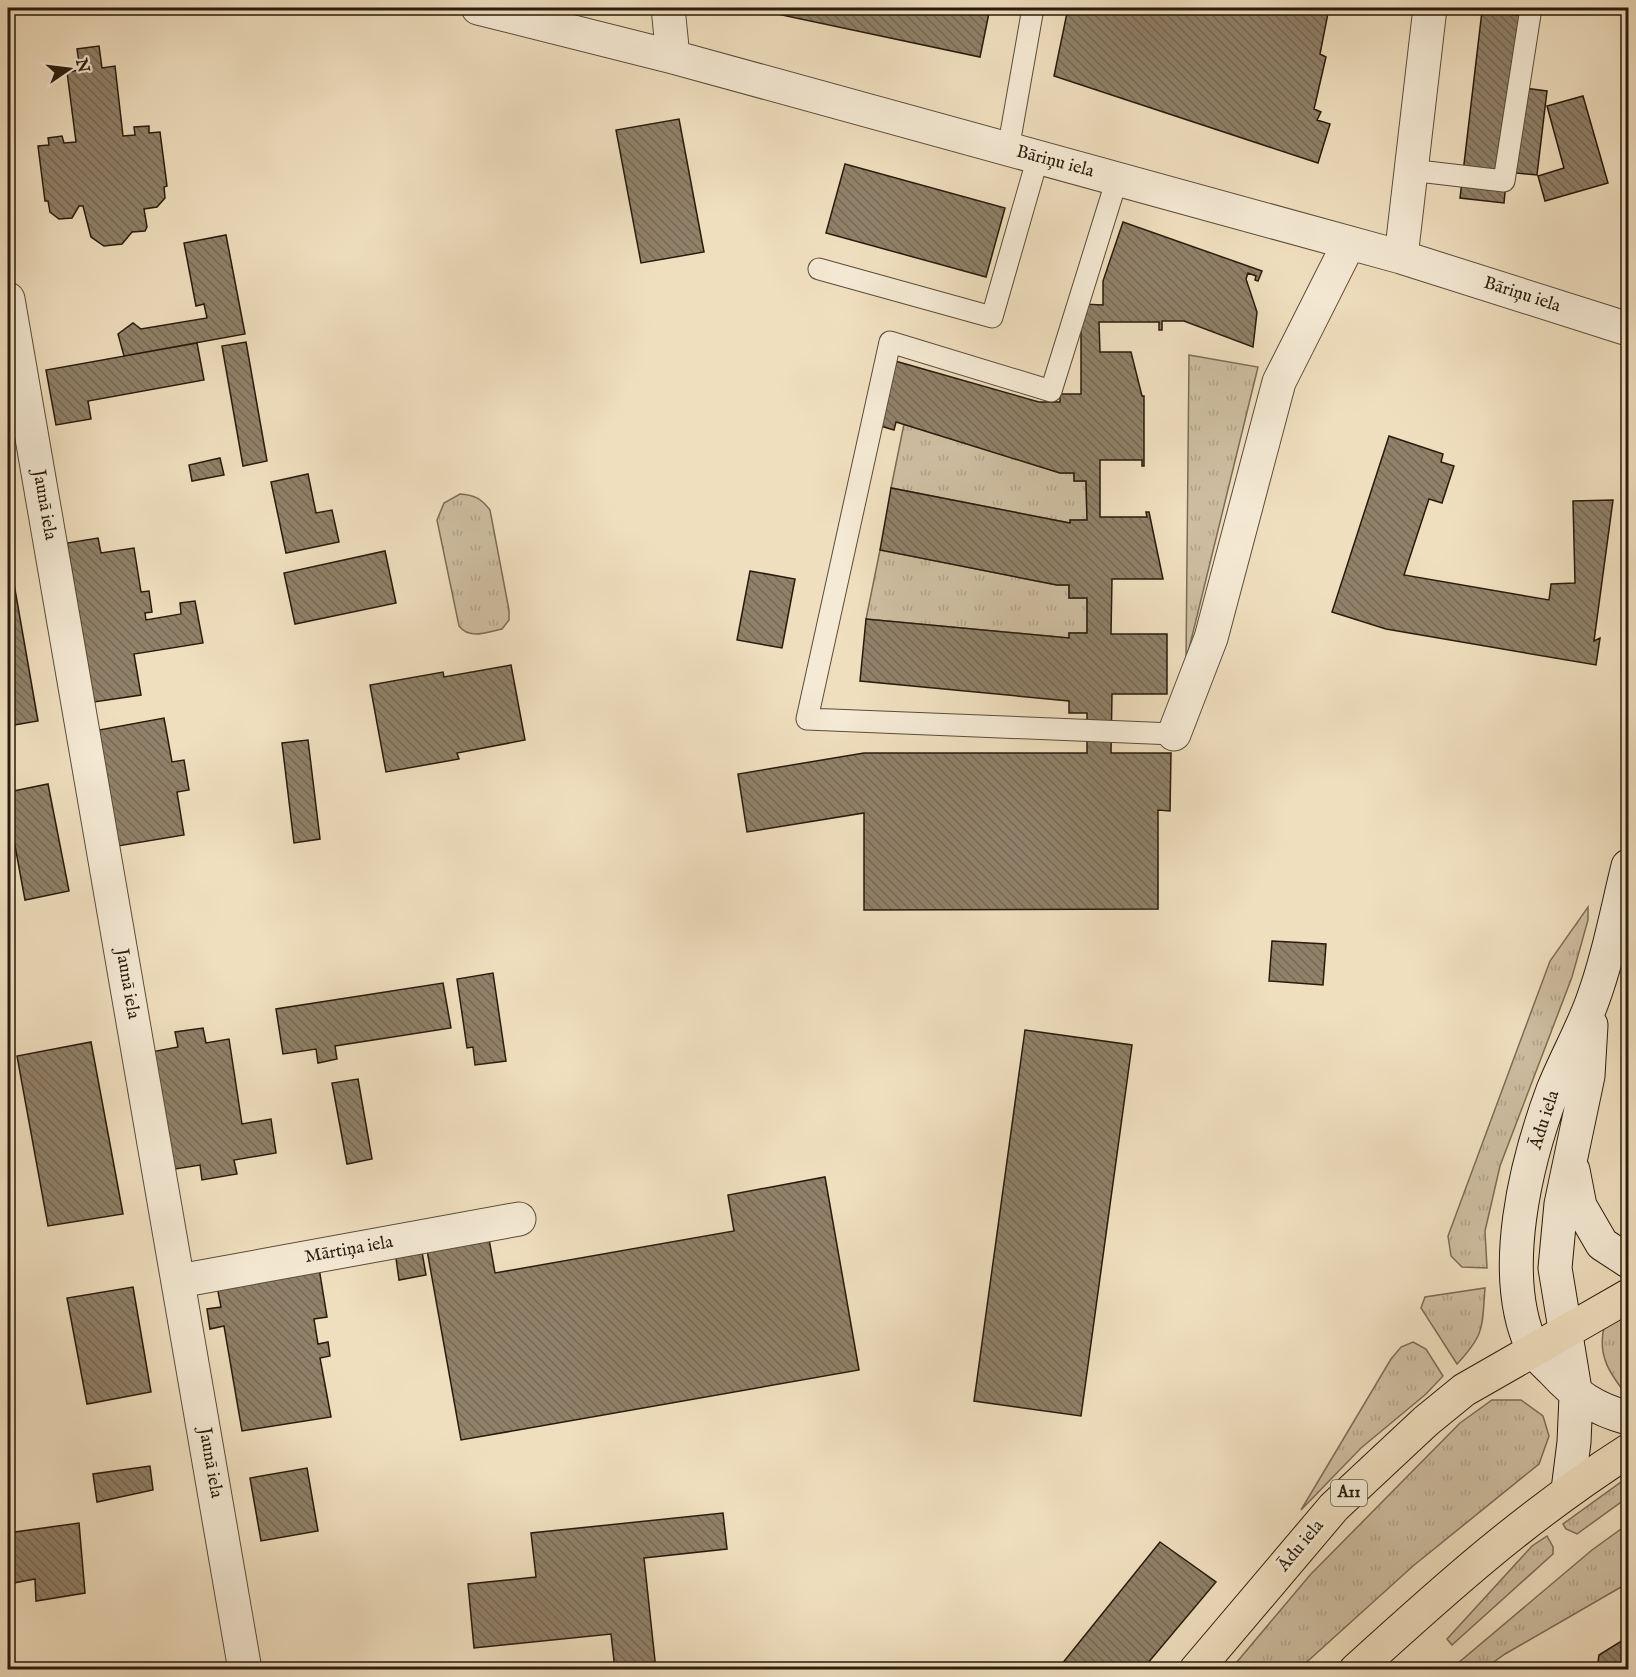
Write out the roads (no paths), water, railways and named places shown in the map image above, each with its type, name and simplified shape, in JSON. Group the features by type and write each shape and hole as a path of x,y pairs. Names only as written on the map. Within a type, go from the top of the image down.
{"highway":[{"name":"Ādu iela","path":"1196,1670 1334,1507 1426,1421 1464,1390 1629,1296"},
{"path":"1356,1670 1477,1560 1568,1490 1629,1451"}],"street":[{"name":"Bāriņu iela","path":"478,8 673,57 1401,257 1629,329"},
{"path":"668,8 673,57"},
{"path":"1401,257 1430,8"},
{"path":"1174,734 1211,638 1279,382 1349,243"},
{"name":"Jaunā iela","path":"8,299 245,1670"},
{"name":"Ādu iela","path":"1629,866 1592,1002 1553,1091 1531,1164 1522,1206 1517,1286 1519,1308 1533,1349 1576,1396 1611,1413 1629,1418"},
{"name":"Ādu iela","path":"1568,1490 1574,1442 1576,1396 1555,1268 1561,1204 1587,1076 1592,1002"},
{"path":"1574,1143 1573,1178 1580,1206 1602,1244 1629,1261"},
{"name":"Mārtiņa iela","path":"179,1281 519,1219"}],"lane":[{"path":"819,269 992,317 1023,154 1033,8"},
{"path":"1410,170 1504,181 1531,8"},
{"path":"1117,179 1051,391 890,342 807,719 1174,734"}]}
